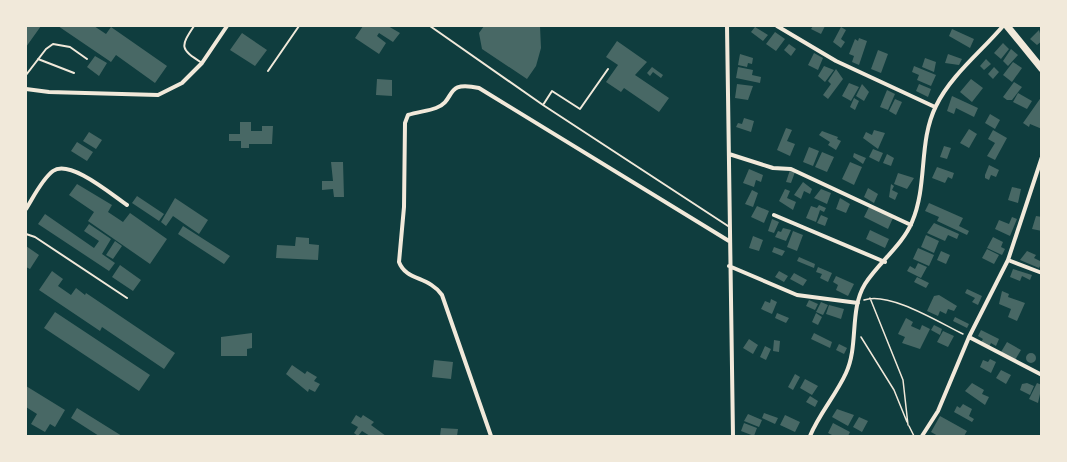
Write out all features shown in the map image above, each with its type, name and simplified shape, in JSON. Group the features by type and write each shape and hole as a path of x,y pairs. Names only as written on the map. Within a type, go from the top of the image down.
{"main road":[{"path":"1005,26 1041,69"}],"street":[{"path":"26,89 49,92 158,95 182,83 202,63 227,26"},
{"path":"727,26 728,226 733,436"},
{"path":"777,26 836,61 934,107"},
{"path":"810,436 818,418 846,374 858,303 865,285 885,262 911,225 918,205 927,136 934,107 949,84 1005,26"},
{"path":"491,436 442,295 428,280 408,274 399,262 404,207 405,123 408,115 439,108 456,87 465,85 479,88 729,241"},
{"path":"729,154 773,168 791,169 911,225"},
{"path":"922,436 946,394 969,336 1008,260 1041,157"},
{"path":"26,209 51,172 59,168 73,170 127,205"},
{"path":"774,215 885,262"},
{"path":"1008,260 1041,273"},
{"path":"729,266 797,295 858,303"},
{"path":"969,336 1041,375"}],"lane":[{"path":"194,26 184,42 184,47 186,53 202,63"},
{"path":"268,71 299,26"},
{"path":"430,26 543,105 728,226"},
{"path":"26,75 53,44 62,44 87,59"},
{"path":"38,59 74,73"},
{"path":"543,105 552,91 580,109 608,69"},
{"path":"26,234 35,237 127,298"}],"path":[{"path":"870,298 903,380 908,425"},
{"path":"858,303 870,298 896,302 969,336"},
{"path":"855,328 894,390 914,436"}],"building":[{"path":"26,26 41,26 26,47"},
{"path":"58,26 94,26 106,34 111,27 167,66 155,83 116,55 111,62"},
{"path":"363,26 388,26 400,33 393,42 379,33 377,36 386,43 379,54 355,38"},
{"path":"484,26 540,26 541,48 536,66 527,79 482,49 479,33"},
{"path":"813,26 825,26 821,34 811,29"},
{"path":"755,27 768,35 763,41 751,32"},
{"path":"841,27 846,30 841,39 845,42 841,48 833,42"},
{"path":"952,29 974,39 970,48 949,36"},
{"path":"1039,30 1042,41 1037,45 1030,39"},
{"path":"775,32 785,39 776,51 766,44"},
{"path":"242,33 267,50 255,66 230,50"},
{"path":"859,38 867,41 859,65 852,62 854,56 849,54 855,39 858,41"},
{"path":"617,41 647,62 635,75 669,98 659,112 624,88 621,92 606,82 618,65 606,57"},
{"path":"1003,43 1009,49 1001,59 994,53"},
{"path":"789,44 796,49 791,56 784,50"},
{"path":"1011,49 1018,55 1008,66 1003,61"},
{"path":"878,50 888,54 881,73 871,69"},
{"path":"814,53 823,58 818,70 808,65"},
{"path":"740,54 753,58 752,64 748,63 747,67 738,65"},
{"path":"948,54 962,59 959,65 945,63"},
{"path":"95,56 107,63 99,76 87,67"},
{"path":"925,58 936,62 934,72 922,67"},
{"path":"986,59 991,64 984,70 980,66"},
{"path":"1013,62 1022,68 1012,82 1003,75"},
{"path":"824,66 834,70 825,82 818,76"},
{"path":"914,66 936,75 931,86 917,80 919,75 912,72"},
{"path":"652,67 663,75 661,78 653,72 650,76 647,73"},
{"path":"738,67 753,70 752,75 761,77 760,83 736,78"},
{"path":"994,67 999,72 993,79 988,74"},
{"path":"836,69 843,79 828,99 823,95 831,84 828,81"},
{"path":"377,79 392,80 392,96 376,95"},
{"path":"971,79 983,88 972,102 960,92"},
{"path":"1014,82 1022,87 1012,100 1007,100 1003,97"},
{"path":"849,83 859,87 851,101 842,96"},
{"path":"737,84 753,86 748,100 735,98"},
{"path":"862,84 869,92 864,101 856,96"},
{"path":"919,84 931,89 928,97 916,91"},
{"path":"887,90 895,94 888,110 880,107"},
{"path":"1018,93 1032,101 1027,109 1013,102"},
{"path":"952,96 978,108 974,117 956,108 954,114 947,111"},
{"path":"1042,96 1042,129 1030,124 1029,127 1023,123"},
{"path":"854,98 859,101 855,110 850,107"},
{"path":"895,99 902,102 896,115 889,111"},
{"path":"990,114 1000,120 995,129 985,123"},
{"path":"744,118 754,121 751,132 736,127 738,123 742,124"},
{"path":"240,122 251,122 251,131 262,131 262,126 273,126 272,144 249,144 249,148 241,148 241,141 229,141 229,134 240,134"},
{"path":"786,128 792,130 787,141 795,144 790,156 777,150"},
{"path":"969,129 977,134 969,148 960,143"},
{"path":"874,130 885,133 878,149 863,138 866,132 872,135"},
{"path":"993,130 1007,138 995,160 987,156 995,143 988,139"},
{"path":"822,131 838,137 837,139 841,141 836,150 828,145 830,142 819,135"},
{"path":"89,132 102,140 96,149 83,141"},
{"path":"77,142 93,152 87,161 71,151"},
{"path":"944,146 951,148 947,159 940,157"},
{"path":"809,147 819,151 813,166 803,162"},
{"path":"873,149 883,153 879,162 869,157"},
{"path":"822,152 834,157 827,172 815,167"},
{"path":"854,153 866,158 863,164 853,157"},
{"path":"887,154 894,158 891,166 883,163"},
{"path":"331,162 343,162 344,197 334,197 333,189 322,190 322,181 333,181"},
{"path":"850,162 862,167 854,185 842,179"},
{"path":"989,165 999,170 996,177 991,175 989,180 985,178 985,175"},
{"path":"937,167 954,173 952,179 948,177 945,183 932,178"},
{"path":"749,169 763,175 761,182 756,180 754,187 743,183"},
{"path":"790,170 795,172 791,183 786,182"},
{"path":"898,173 914,178 907,189 894,184"},
{"path":"803,182 812,189 810,194 804,191 801,199 794,195"},
{"path":"77,184 112,205 108,212 123,222 130,213 167,239 150,264 88,221 94,212 69,195"},
{"path":"891,184 894,186 892,190 898,193 895,200 889,197"},
{"path":"1012,187 1021,189 1018,203 1008,200"},
{"path":"868,188 878,194 874,203 864,197"},
{"path":"785,189 790,191 787,198 796,202 793,210 779,201"},
{"path":"821,189 831,193 827,204 814,198"},
{"path":"752,190 758,193 753,207 745,204"},
{"path":"137,196 164,214 159,221 132,203"},
{"path":"175,198 208,220 199,234 173,216 166,226 161,222"},
{"path":"840,198 850,204 846,213 836,209"},
{"path":"929,203 963,218 959,226 969,231 967,235 937,221 939,217 925,211"},
{"path":"819,205 826,208 824,212 820,210 816,222 806,218 811,206 817,208"},
{"path":"757,206 769,211 764,223 751,217"},
{"path":"869,207 893,218 888,229 864,217"},
{"path":"45,214 94,248 99,241 84,231 89,224 111,239 102,254 115,263 109,271 38,224"},
{"path":"821,215 828,218 825,226 817,223"},
{"path":"1036,216 1042,217 1042,231 1032,229"},
{"path":"1012,217 1017,219 1010,236 995,229 999,220 1009,224"},
{"path":"772,219 779,222 774,233 768,231"},
{"path":"934,223 959,234 957,239 948,235 945,241 927,233"},
{"path":"183,226 230,256 224,264 178,234"},
{"path":"783,228 791,230 786,241 775,237"},
{"path":"870,230 889,239 885,248 866,239"},
{"path":"793,231 803,235 797,251 787,247"},
{"path":"926,235 939,241 934,253 921,247"},
{"path":"753,236 763,240 759,251 749,248"},
{"path":"296,237 309,238 309,244 319,245 318,260 276,258 277,245 295,246"},
{"path":"993,237 1003,242 1001,247 1005,249 1002,255 987,248"},
{"path":"115,241 122,246 113,259 106,255"},
{"path":"26,246 39,255 30,269 26,267"},
{"path":"774,247 785,251 782,256 772,252"},
{"path":"918,248 934,255 929,266 913,259"},
{"path":"987,249 999,255 994,264 982,258"},
{"path":"941,251 950,255 946,264 937,260"},
{"path":"1027,251 1036,255 1034,258 1042,262 1039,268 1020,260"},
{"path":"799,257 815,264 814,268 797,261"},
{"path":"918,263 927,267 921,278 907,271 910,266 915,269"},
{"path":"120,265 141,280 133,291 112,277"},
{"path":"818,267 832,273 828,282 820,278 822,274 816,272"},
{"path":"1013,269 1032,275 1030,280 1022,276 1020,281 1010,277"},
{"path":"52,271 63,279 58,286 71,295 76,288 85,295 86,293 175,353 164,369 102,327 100,331 39,290"},
{"path":"779,271 788,276 784,282 775,277"},
{"path":"794,273 807,280 803,286 790,279"},
{"path":"836,276 854,284 848,296 836,290 838,285 833,282"},
{"path":"917,277 929,283 926,288 914,282"},
{"path":"967,289 982,296 978,305 972,302 975,298 965,293"},
{"path":"1002,291 1009,294 1008,297 1025,303 1017,321 1008,317 1011,309 999,304"},
{"path":"939,295 957,306 954,311 948,309 946,314 940,311 938,316 927,311 934,296"},
{"path":"771,299 777,302 772,314 761,309 765,301 770,303"},
{"path":"809,300 818,304 815,310 806,306"},
{"path":"821,302 828,305 823,315 816,312"},
{"path":"829,305 844,309 841,319 826,314"},
{"path":"55,312 150,375 139,391 44,328"},
{"path":"777,313 789,318 786,323 775,318"},
{"path":"816,313 822,317 818,325 812,322"},
{"path":"955,317 969,324 967,328 953,321"},
{"path":"906,318 913,322 911,326 920,330 922,325 930,329 920,349 902,343 905,337 898,334"},
{"path":"934,325 942,329 940,335 931,330"},
{"path":"981,330 999,339 996,346 991,343 989,347 981,342 983,339 978,336"},
{"path":"943,331 954,336 948,347 937,342"},
{"path":"252,333 252,348 247,349 247,356 221,356 221,337"},
{"path":"814,333 832,342 830,348 811,339"},
{"path":"749,339 758,345 753,354 743,348"},
{"path":"774,340 780,341 779,352 773,351"},
{"path":"1007,342 1021,350 1015,360 1001,352"},
{"path":"839,344 847,348 844,354 836,350"},
{"path":"765,346 771,349 766,360 760,357"},
{"path":"1031,353 1035,354 1035,362 1031,363 1027,362 1026,358 1027,354"},
{"path":"990,359 996,362 991,373 980,367 983,360 988,362"},
{"path":"434,360 453,362 451,379 432,377"},
{"path":"292,365 305,374 307,371 317,377 314,381 320,384 315,392 309,389 308,392 286,374"},
{"path":"1001,370 1011,375 1006,384 996,378"},
{"path":"795,374 800,377 793,390 788,387"},
{"path":"805,379 818,386 812,395 800,388"},
{"path":"972,383 984,390 982,394 989,397 985,405 965,391"},
{"path":"1027,383 1034,386 1030,395 1020,390 1022,384"},
{"path":"1037,383 1042,385 1038,403 1029,399"},
{"path":"26,386 65,410 55,427 50,424 45,432 31,424 37,414 26,407"},
{"path":"810,396 818,401 815,407 806,402"},
{"path":"963,404 972,409 969,416 974,419 972,422 954,412 957,406 960,408"},
{"path":"77,408 122,436 99,436 71,418"},
{"path":"837,409 854,415 848,426 832,417"},
{"path":"764,413 778,418 775,424 762,418"},
{"path":"748,414 762,420 759,427 744,421"},
{"path":"356,415 361,418 363,415 374,422 371,425 386,436 370,436 362,431 358,436 354,433 358,427 351,423"},
{"path":"785,415 800,422 795,432 780,425"},
{"path":"940,416 967,431 964,436 938,436 931,432"},
{"path":"859,417 868,421 862,432 853,427"},
{"path":"744,423 757,428 754,436 741,431"},
{"path":"833,423 850,432 848,436 834,436 828,433"},
{"path":"441,428 458,429 457,436 440,436"}]}
